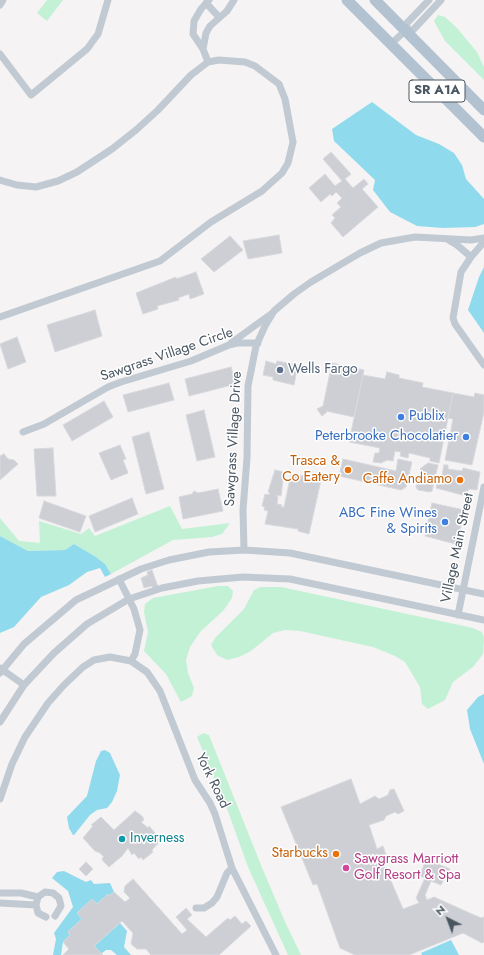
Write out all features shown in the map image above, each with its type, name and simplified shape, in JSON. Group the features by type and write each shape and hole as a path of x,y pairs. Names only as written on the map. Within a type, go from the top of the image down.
{"main road":[{"name":"SR A1A","path":"348,0 484,137"},
{"name":"SR A1A","path":"375,0 484,110"}],"street":[{"path":"0,5 3,0"},
{"path":"0,54 31,95 87,49 98,34 108,0"},
{"path":"203,49 206,33 210,26 227,11 234,0"},
{"path":"391,44 406,30 407,23 429,0"},
{"path":"406,30 413,30 441,0"},
{"path":"208,62 203,49 193,34 194,21 207,2 219,17"},
{"path":"0,180 17,185 36,186 58,181 77,172 112,149 136,130 158,110 191,75 208,62 219,60 245,62 255,66 279,84 285,99 293,142 288,163 282,173 262,191 211,222 160,261 0,317"},
{"name":"Sawgrass Village Drive","path":"244,550 243,510 247,458 248,391 258,343 265,326 274,311 311,282 364,250 381,243 398,238 415,237 471,240 484,238"},
{"path":"445,238 457,245 471,257"},
{"path":"484,242 461,272 453,318 455,324 484,365"},
{"path":"471,257 484,250"},
{"path":"229,345 274,311"},
{"name":"Sawgrass Village Circle","path":"23,432 44,424 108,387 191,361 229,345 237,343 258,343"},
{"name":"Village Main Street","path":"458,615 484,487"},
{"path":"24,685 1,670 24,644 76,600 141,569 169,560 208,552 244,550 290,553 484,594"},
{"path":"0,722 24,685 54,653 87,624 129,600 162,588 198,580 243,577 290,579 484,620"},
{"path":"119,579 129,600 140,630 131,662"},
{"name":"York Road","path":"0,799 12,764 25,737 48,703 64,685 83,667 94,660 110,657 131,662 147,672 160,691 195,780 210,803 215,814 232,868 276,955"},
{"path":"196,908 204,908 212,903 217,897 227,873 232,868"},
{"path":"0,893 21,893 38,897 49,892 57,895 61,902 61,906 55,916"},
{"path":"38,897 36,905 38,913 46,917"},
{"path":"0,903 36,905"}],"green space":[{"path":"47,0 63,0 47,21 37,13"},
{"path":"438,15 445,17 457,28 477,52 484,67 484,80 445,41 434,21"},
{"path":"170,506 182,529 230,523 222,534 212,537 173,540 111,574 105,564 74,544 65,550 28,551 0,536 0,518 19,541 40,543 39,521 81,534 89,528 95,536"},
{"path":"218,586 228,586 233,591 232,598 223,611 201,631 190,647 186,660 188,673 194,688 192,696 181,702 166,674 144,651 148,632 144,612 145,604 153,598"},
{"path":"261,587 281,587 473,628 482,632 484,638 483,654 473,667 453,682 445,700 428,709 422,704 420,687 405,662 373,647 300,631 285,630 273,633 251,651 239,657 227,660 217,655 211,645 215,638 244,609 254,590"},
{"path":"203,733 209,735 263,870 301,955 288,955 248,867 225,803 197,737"}],"water":[{"path":"372,102 416,135 439,144 454,153 462,165 466,179 484,199 484,224 475,227 443,228 417,226 390,212 373,190 375,180 334,141 332,129"},
{"path":"484,267 484,333 468,310"},
{"path":"0,536 28,551 65,550 74,544 105,564 111,574 105,577 100,568 87,572 69,585 41,597 14,627 0,633"},
{"path":"484,694 484,764 470,729 467,710 478,697"},
{"path":"105,750 110,753 120,775 117,791 112,802 107,808 97,810 90,815 73,835 69,828 67,817 87,796 96,761 101,751"},
{"path":"64,871 86,882 91,880 94,884 110,883 114,892 97,904 92,899 82,919 68,932 70,935 63,942 61,955 53,955 56,939 54,933 73,907 68,891 52,878 57,872"},
{"path":"120,923 127,931 124,947 131,955 117,955 111,950 106,950 101,954 94,946"},
{"path":"451,940 459,955 422,955 421,953"}],"building":[{"path":"331,152 351,174 345,179 353,188 364,179 368,184 362,189 378,207 343,237 331,223 335,218 332,215 341,207 337,203 342,198 336,192 332,196 330,194 321,202 309,188 325,174 335,186 342,181 323,159"},
{"path":"279,235 282,253 248,259 243,241"},
{"path":"230,236 243,250 214,272 201,259"},
{"path":"196,272 204,294 190,299 189,294 178,298 179,300 157,306 158,309 143,314 136,293 176,277 176,279"},
{"path":"95,310 102,336 55,352 47,325"},
{"path":"17,337 26,362 8,369 0,344"},
{"name":"Wells Fargo","path":"266,361 276,364 277,361 298,365 294,385 273,380 273,377 263,375"},
{"path":"332,363 364,370 354,417 326,411 327,412 322,416 317,409 323,406"},
{"path":"231,367 236,384 189,396 185,379"},
{"name":"Publix","path":"387,372 399,375 399,378 423,383 422,387 453,393 439,463 430,461 430,458 409,453 408,458 400,456 401,452 395,451 393,461 387,460 381,463 373,462 375,453 379,453 380,448 349,442 363,375 385,379"},
{"path":"169,383 174,400 128,412 123,395"},
{"path":"453,393 474,397 475,393 484,395 484,412 472,465 445,460 453,419 448,418"},
{"path":"104,401 113,417 72,441 63,425"},
{"path":"204,410 215,457 197,461 186,415"},
{"path":"149,432 164,489 146,494 132,437"},
{"path":"120,445 126,459 123,460 128,473 111,480 99,453"},
{"path":"53,448 56,496 37,496 34,449"},
{"path":"4,454 8,459 14,460 18,464 0,480 0,456"},
{"path":"343,459 396,471 398,459 412,462 406,487 401,490 339,476"},
{"path":"428,463 438,465 432,491 430,492 418,490 416,487 421,468"},
{"name":"Caffe Andiamo","path":"444,465 448,465 448,469 462,471 463,468 480,472 477,490 469,489 466,496 436,488 438,480 441,480"},
{"path":"275,470 284,472 281,496 277,495 277,504 282,505 281,507 284,507 291,474 303,476 304,474 308,475 307,478 321,480 309,534 298,531 298,529 265,524 268,511 264,510 265,507 262,506 265,494 269,495 270,493 268,492"},
{"path":"218,489 223,511 183,519 179,497 192,494 194,491 198,493"},
{"path":"132,498 138,514 95,532 89,516"},
{"path":"44,501 86,516 80,532 39,518"},
{"name":"ABC Fine Wines & Spirits","path":"432,503 464,510 459,534 461,535 459,545 425,536"},
{"path":"152,570 158,587 153,589 152,586 144,588 141,578 148,575 147,572"},
{"name":"Sawgrass Marriott Golf Resort & Spa","path":"351,779 360,804 375,796 379,799 388,795 390,790 394,789 404,811 398,814 395,812 386,816 384,820 369,825 377,849 383,846 387,858 382,860 403,909 419,903 416,898 425,878 420,876 426,859 450,869 441,885 431,881 425,895 427,900 434,897 481,918 484,917 484,942 482,943 463,933 409,955 355,955 340,948 317,884 313,885 281,807"},
{"name":"Inverness","path":"135,811 142,816 144,820 141,822 148,828 149,826 161,840 152,850 153,852 143,860 141,857 139,859 134,853 132,855 128,848 122,856 109,867 103,861 102,858 104,857 95,851 83,838 93,826 91,825 101,817 114,830"},
{"path":"86,862 93,869 86,876 79,869"},
{"path":"133,879 182,934 187,930 176,917 186,908 192,915 187,919 206,937 228,918 230,920 235,916 242,924 246,921 251,926 219,955 151,955 146,949 137,949 131,944 133,933 122,921 94,946 103,955 63,955 69,949 63,942 70,935 68,932 82,919 77,913 92,899 97,904 108,894 109,896 114,892 125,902 130,898 124,892 125,886"}],"place":[{"name":"Wells Fargo","path":"280,370"},
{"name":"Publix","path":"401,417"},
{"name":"Peterbrooke Chocolatier","path":"466,437"},
{"name":"Trasca & Co Eatery","path":"348,470"},
{"name":"Caffe Andiamo","path":"460,480"},
{"name":"ABC Fine Wines & Spirits","path":"445,522"},
{"name":"Inverness","path":"122,839"},
{"name":"Starbucks","path":"336,854"},
{"name":"Sawgrass Marriott Golf Resort & Spa","path":"346,868"}]}
